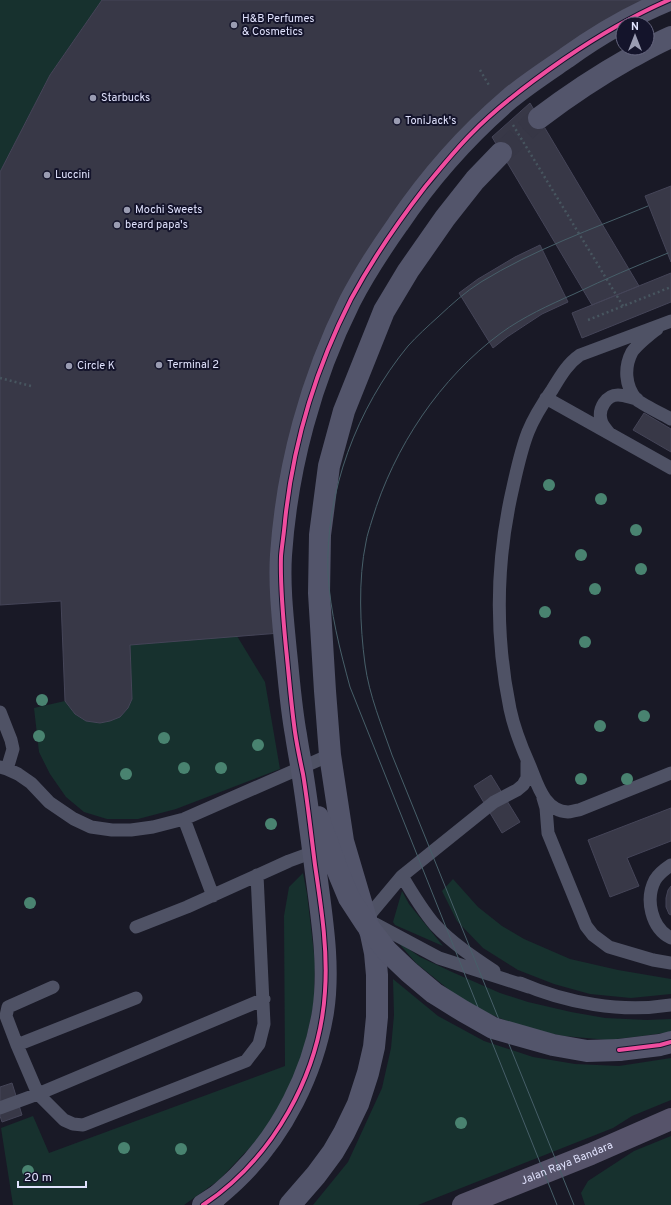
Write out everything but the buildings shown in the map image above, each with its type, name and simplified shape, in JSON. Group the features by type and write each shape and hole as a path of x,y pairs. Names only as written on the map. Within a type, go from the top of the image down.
{"main road":[{"name":"Jalan Raya Bandara","path":"463,1205 591,1154 671,1119"}],"street":[{"path":"210,1200 239,1176 259,1154 293,1103 308,1068 318,1038 323,1012 325,959 322,916 303,776 295,733 282,606 281,557 288,497 298,441 313,391 331,342 352,298 380,250 408,208 471,134 510,98 596,37 645,10 669,0"},
{"path":"539,118 560,102 609,70 659,42 671,37"},
{"path":"290,1205 316,1175 333,1152 358,1104 368,1073 374,1047 377,1017 378,990 375,953 371,934 344,841 330,755 319,600 320,535 329,466 344,411 384,311 408,271 445,218 475,180 501,153"},
{"path":"303,776 339,874 350,898 366,924 387,951 434,993 493,1028 553,1046 587,1051 619,1050 660,1045 671,1042"}],"lane":[{"path":"670,321 580,355 568,365 546,398 529,431 519,461 509,502 503,539 499,615 501,648 510,711 517,736 543,797 546,808 548,833 586,926 593,935 609,947 653,960 671,963"},
{"path":"637,400 629,386 627,378 627,368 633,352 653,332 670,321"},
{"path":"611,435 604,428 601,421 600,412 610,397 617,395 626,396 637,400 671,419"},
{"path":"546,398 671,468"},
{"path":"0,712 13,749 4,768 31,783 49,802 74,820 91,827 112,830 131,830 153,827 184,820 330,755"},
{"path":"526,758 527,778 523,785 517,790 494,802 402,876 366,919 439,958 569,1000 604,1006 633,1008 671,1005"},
{"path":"543,797 549,805 559,810 568,812 580,810 671,773"},
{"path":"184,820 213,896"},
{"path":"136,927 213,896 289,861 344,841"},
{"path":"671,865 663,870 655,880 651,891 650,904 653,917 658,928 665,935 671,938"},
{"path":"53,987 8,1007 6,1016 38,1094 64,1120 73,1124 83,1125 246,1060 259,1044 264,1024 257,875"},
{"path":"402,876 414,897 435,925 468,954 498,973 529,987"},
{"path":"17,1045 136,998"},
{"path":"0,1108 38,1094 264,999"}],"path":[{"path":"480,70 492,90"},
{"path":"512,123 623,306"},
{"path":"588,320 671,287"},
{"path":"0,378 31,386"}],"green space":[{"path":"0,0 102,0 50,75 0,172"},
{"path":"237,636 265,682 280,769 176,809 138,819 107,819 84,812 66,797 50,774 39,752 34,708 65,701 75,714 86,721 120,717 128,708 132,699 130,645"},
{"path":"303,873 315,962 314,1003 303,1054 285,1097 258,1139 219,1180 184,1205 13,1205 1,1128 33,1116 49,1153 285,1066 284,916 289,887"},
{"path":"453,879 478,907 502,926 524,939 570,959 618,970 671,979 671,994 631,998 590,994 554,984 518,970 483,948 457,921 442,891"},
{"path":"402,891 409,904 443,946 395,925 393,922"},
{"path":"396,940 420,957 500,993 528,1002 605,1018 647,1020 671,1019 671,1032 608,1040 564,1036 526,1029 485,1012 453,993 416,963"},
{"path":"393,979 438,1016 484,1041 533,1057 575,1064 619,1066 671,1058 671,1100 632,1116 613,1128 418,1205 313,1205 348,1162 382,1088 391,1048 394,1015"},
{"path":"671,1136 671,1205 585,1205 581,1193 588,1181 634,1151"}],"tunnel":[{"path":"501,153 539,118"}],"tram line":[{"path":"557,1205 350,687 333,616 329,588 328,543 332,512 339,482 348,452 359,424 390,370 411,342 464,294 501,270 542,250 648,206"},
{"path":"574,1205 392,755 376,710 367,676 363,650 361,619 363,556 366,539 381,493 393,466 406,441 422,416 458,371 479,351 509,327 546,307 597,283 668,253"}],"cycle path":[{"path":"203,1205 228,1186 251,1164 271,1139 288,1112 303,1083 314,1053 321,1022 325,991 326,959 303,774 292,711 281,591 281,556 289,492 300,435 327,352 351,299 386,242 425,187 471,134 516,94 564,59 615,27 669,0"},
{"path":"619,1050 660,1045 671,1042"}],"place":[{"name":"H&B Perfumes & Cosmetics","path":"234,25"},
{"name":"Starbucks","path":"93,98"},
{"name":"ToniJack's","path":"397,121"},
{"name":"Luccini","path":"47,175"},
{"name":"Mochi Sweets","path":"127,210"},
{"name":"beard papa's","path":"117,225"},
{"name":"Terminal 2","path":"159,365"},
{"name":"Circle K","path":"69,366"}]}
